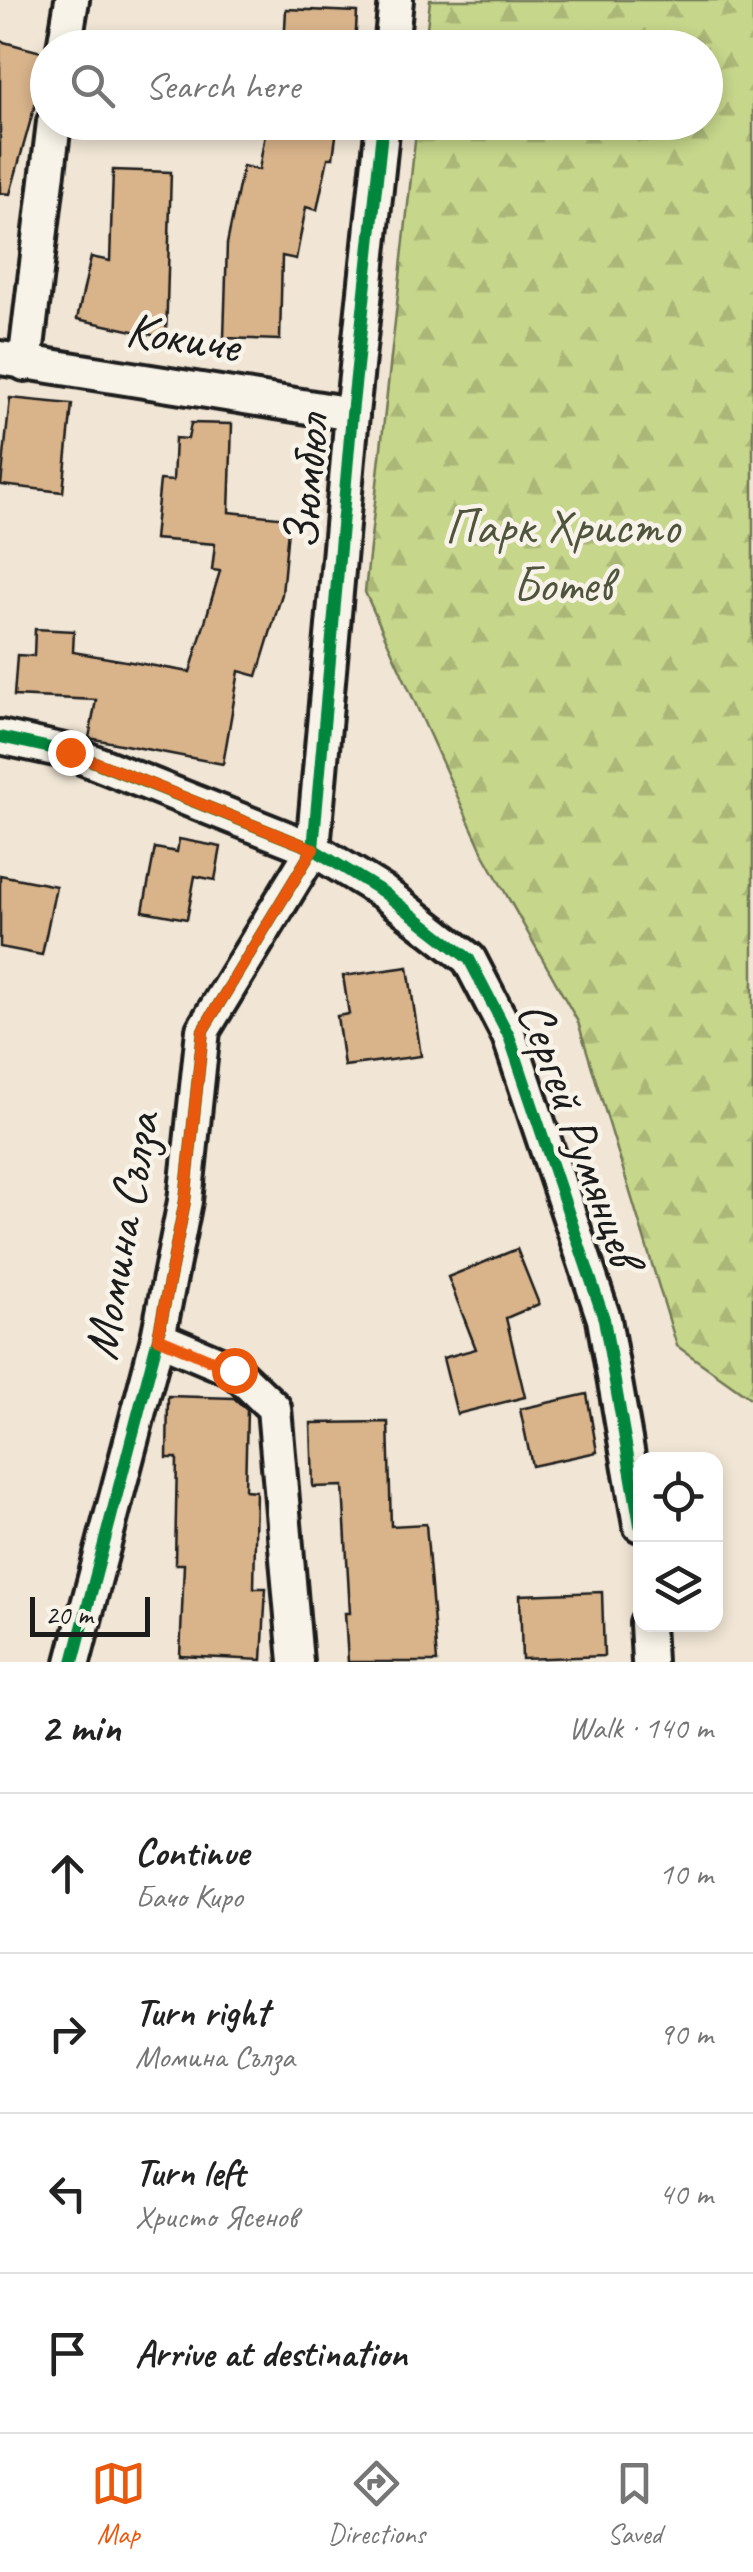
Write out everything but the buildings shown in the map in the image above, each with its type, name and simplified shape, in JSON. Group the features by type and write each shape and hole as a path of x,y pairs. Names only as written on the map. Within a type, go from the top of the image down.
{"street":[{"path":"67,30 72,0"},
{"path":"393,30 396,0"},
{"path":"12,361 51,140"},
{"name":"Зюмбюл","path":"313,849 381,140"},
{"name":"Кокиче","path":"12,361 352,414"},
{"name":"Сергей Румянцев","path":"0,737 70,752 313,849 384,892 469,959 509,1036 604,1319 633,1485"},
{"name":"Момина Сълза","path":"72,1662 158,1338 185,1201 203,1030 313,849"},
{"path":"158,1338 234,1370 274,1408 296,1662"},
{"path":"647,1632 649,1662"}],"green space":[{"name":"Парк Христо Ботев","path":"430,0 753,0 753,1400 677,1346 578,1022 483,853 365,592 415,140 723,140 723,30 427,30"}],"cycle path":[{"path":"73,1662 158,1338 185,1201 203,1030 313,849 381,140"},
{"path":"0,737 69,752 313,849 383,892 469,959 509,1036 604,1319 633,1485"}],"route":[{"path":"70,752 313,849 203,1030 185,1201 158,1338 234,1370"}]}
